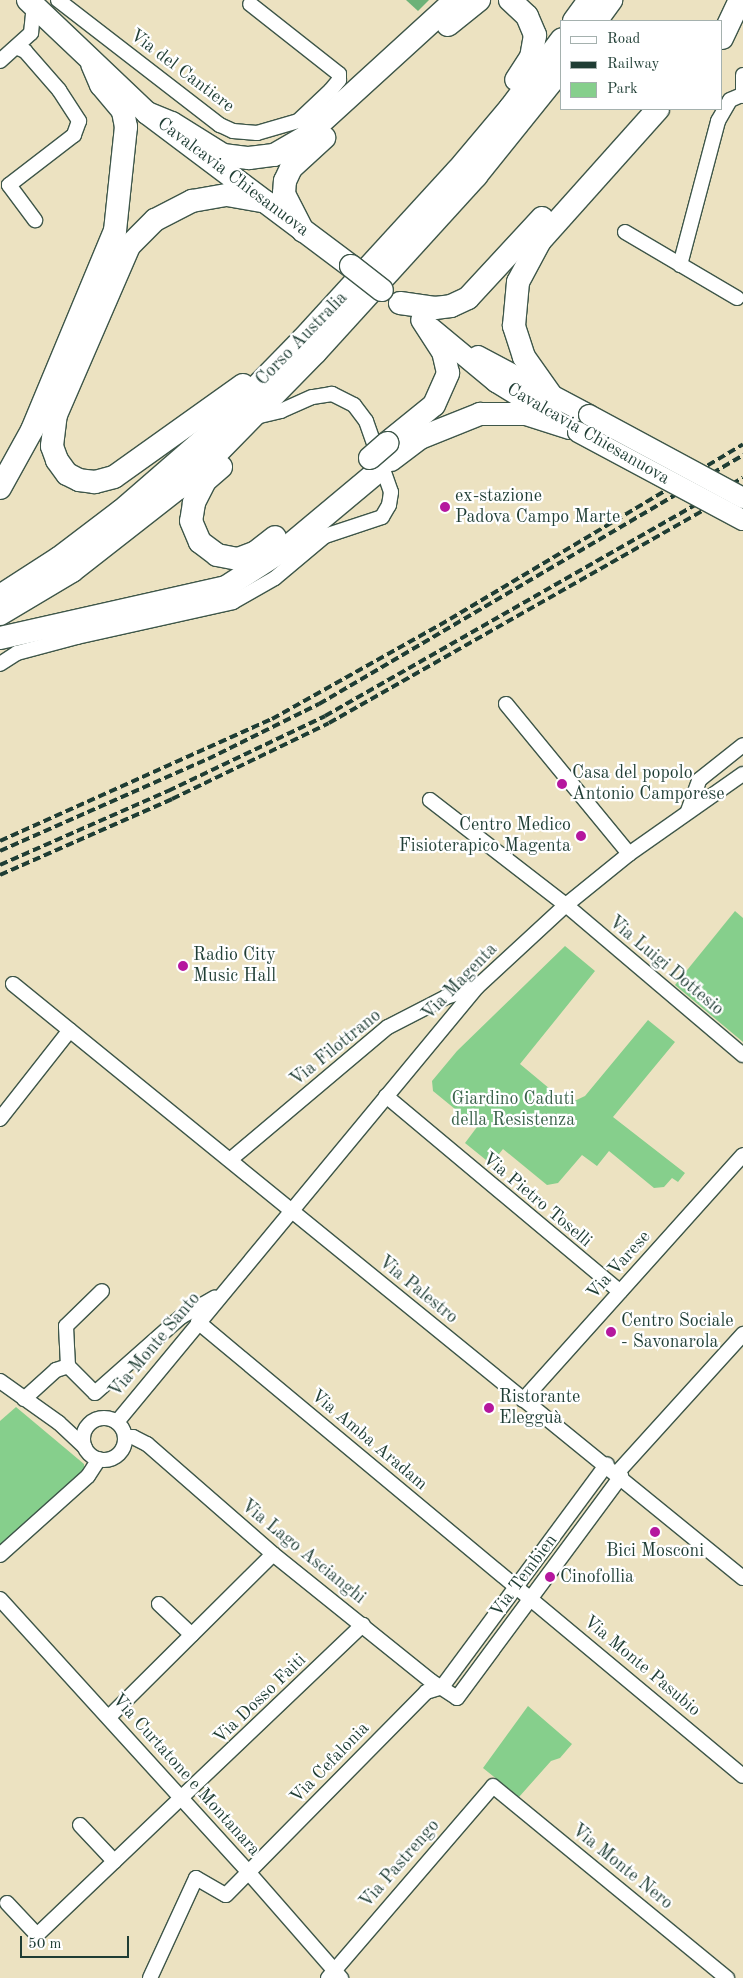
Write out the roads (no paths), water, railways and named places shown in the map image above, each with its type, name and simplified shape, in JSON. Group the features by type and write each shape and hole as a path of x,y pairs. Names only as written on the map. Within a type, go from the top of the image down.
{"main road":[{"path":"147,113 172,123 223,154 249,158 274,155 304,138 455,0"},
{"path":"303,231 284,194 285,181 291,168 471,4 479,0"},
{"path":"409,224 447,166 515,82 531,57 535,35 528,16 510,0"},
{"path":"575,20 589,0"},
{"path":"597,20 611,0"},
{"path":"615,20 629,0"},
{"path":"716,20 722,0"},
{"path":"723,36 740,0"},
{"name":"Cavalcavia Chiesanuova","path":"30,2 92,64 147,113 422,320 496,382 574,430 743,520"},
{"name":"Corso Australia","path":"0,596 59,558 166,474 302,340 409,224 510,108 560,42"},
{"path":"0,488 32,430 115,231 126,127 123,111 100,85 92,64"},
{"name":"Corso Australia","path":"0,614 72,571 151,510 252,418 476,176 560,71"},
{"path":"476,176 546,110 560,92"},
{"path":"391,297 435,308 451,306 468,298 640,110"},
{"path":"551,395 524,357 514,326 514,300 521,274 540,241 657,110"},
{"path":"265,202 227,196 192,201 155,220 129,246 56,415 52,446 57,460 67,474 79,480 95,482 114,477 302,340"},
{"path":"0,638 226,587 285,549 434,405 448,373 443,352 422,320"},
{"name":"Cavalcavia Chiesanuova","path":"442,336 743,498"},
{"path":"252,418 235,453 206,482 194,503 191,521 200,542 217,555 238,559 256,552 381,458 420,438 480,414 526,414 574,430"}],"street":[{"name":"Via del Cantiere","path":"58,0 220,125 233,131 257,133 298,122 331,90 339,80 339,74 250,4"},
{"path":"0,61 18,48 31,33 30,2"},
{"path":"18,48 25,51 59,90 79,121 74,135 9,184 35,220"},
{"path":"680,265 718,121 730,100 743,96 743,75"},
{"path":"625,232 736,298"},
{"name":"Corso Australia","path":"0,664 17,654 77,637 233,602 275,578 325,536 382,516 389,505 391,492 366,421 354,405 332,394 312,397 281,411 252,418"},
{"path":"506,704 629,854"},
{"path":"688,811 699,780 743,745"},
{"name":"Via Magenta","path":"291,1210 477,987 566,905 629,854 743,774"},
{"name":"Via Luigi Dottesio","path":"430,800 566,905 743,1055"},
{"name":"Via Palestro","path":"12,984 231,1159 523,1400 615,1471 742,1576"},
{"name":"Via Filottrano","path":"231,1159 388,1027 446,997 477,987"},
{"path":"0,1119 70,1030"},
{"name":"Via Pietro Toselli","path":"386,1096 620,1292"},
{"name":"Via Varese","path":"523,1400 743,1155"},
{"name":"Via Monte Santo","path":"117,1422 291,1210"},
{"path":"24,1399 56,1370 68,1366 66,1326 102,1291"},
{"name":"Via Monte Santo","path":"68,1366 95,1393 181,1317 222,1294"},
{"name":"Via Amba Aradam","path":"198,1322 516,1586"},
{"path":"615,1471 743,1334"},
{"path":"0,1381 59,1423 99,1459"},
{"name":"Via Monte Santo","path":"59,1423 90,1424 105,1418 117,1422 125,1438"},
{"path":"85,1447 84,1435 90,1424"},
{"name":"Via Lago Ascianghi","path":"125,1438 133,1437 147,1444 274,1554 430,1681 457,1698"},
{"path":"0,1556 88,1476 99,1459 118,1455 125,1438"},
{"name":"Via Tembien","path":"442,1687 516,1586 615,1471"},
{"name":"Via Tembien","path":"457,1698 530,1597 615,1471"},
{"path":"108,1717 274,1554"},
{"name":"Via Monte Pasubio","path":"516,1586 743,1776"},
{"name":"Via Curtatone e Montanara","path":"0,1599 249,1873 335,1975"},
{"path":"159,1604 192,1635"},
{"name":"Via Dosso Faiti","path":"7,1903 37,1935 363,1625"},
{"name":"Via Cefalonia","path":"150,1978 196,1878 226,1895 426,1692 442,1687"},
{"name":"Via Pastrengo","path":"335,1975 493,1786"},
{"name":"Via Monte Nero","path":"493,1786 727,1978"},
{"path":"80,1824 114,1861"}],"railway":[{"path":"0,841 272,719 450,619 743,444"},
{"path":"0,851 208,759 319,704 743,455"},
{"path":"0,865 168,791 325,716 743,478"},
{"path":"0,875 172,799 329,723 743,488"}],"place":[{"name":"ex-stazione Padova Campo Marte","path":"445,507"},
{"name":"Casa del popolo Antonio Camporese","path":"562,784"},
{"name":"Centro Medico Fisioterapico Magenta","path":"581,836"},
{"name":"Radio City Music Hall","path":"183,966"},
{"name":"Centro Sociale - Savonarola","path":"611,1332"},
{"name":"Ristorante Elegguà","path":"489,1408"},
{"name":"Bici Mosconi","path":"655,1532"},
{"name":"Cinofollia","path":"550,1577"}],"park label":[{"name":"Giardino Caduti della Resistenza","path":"513,1110"}]}
